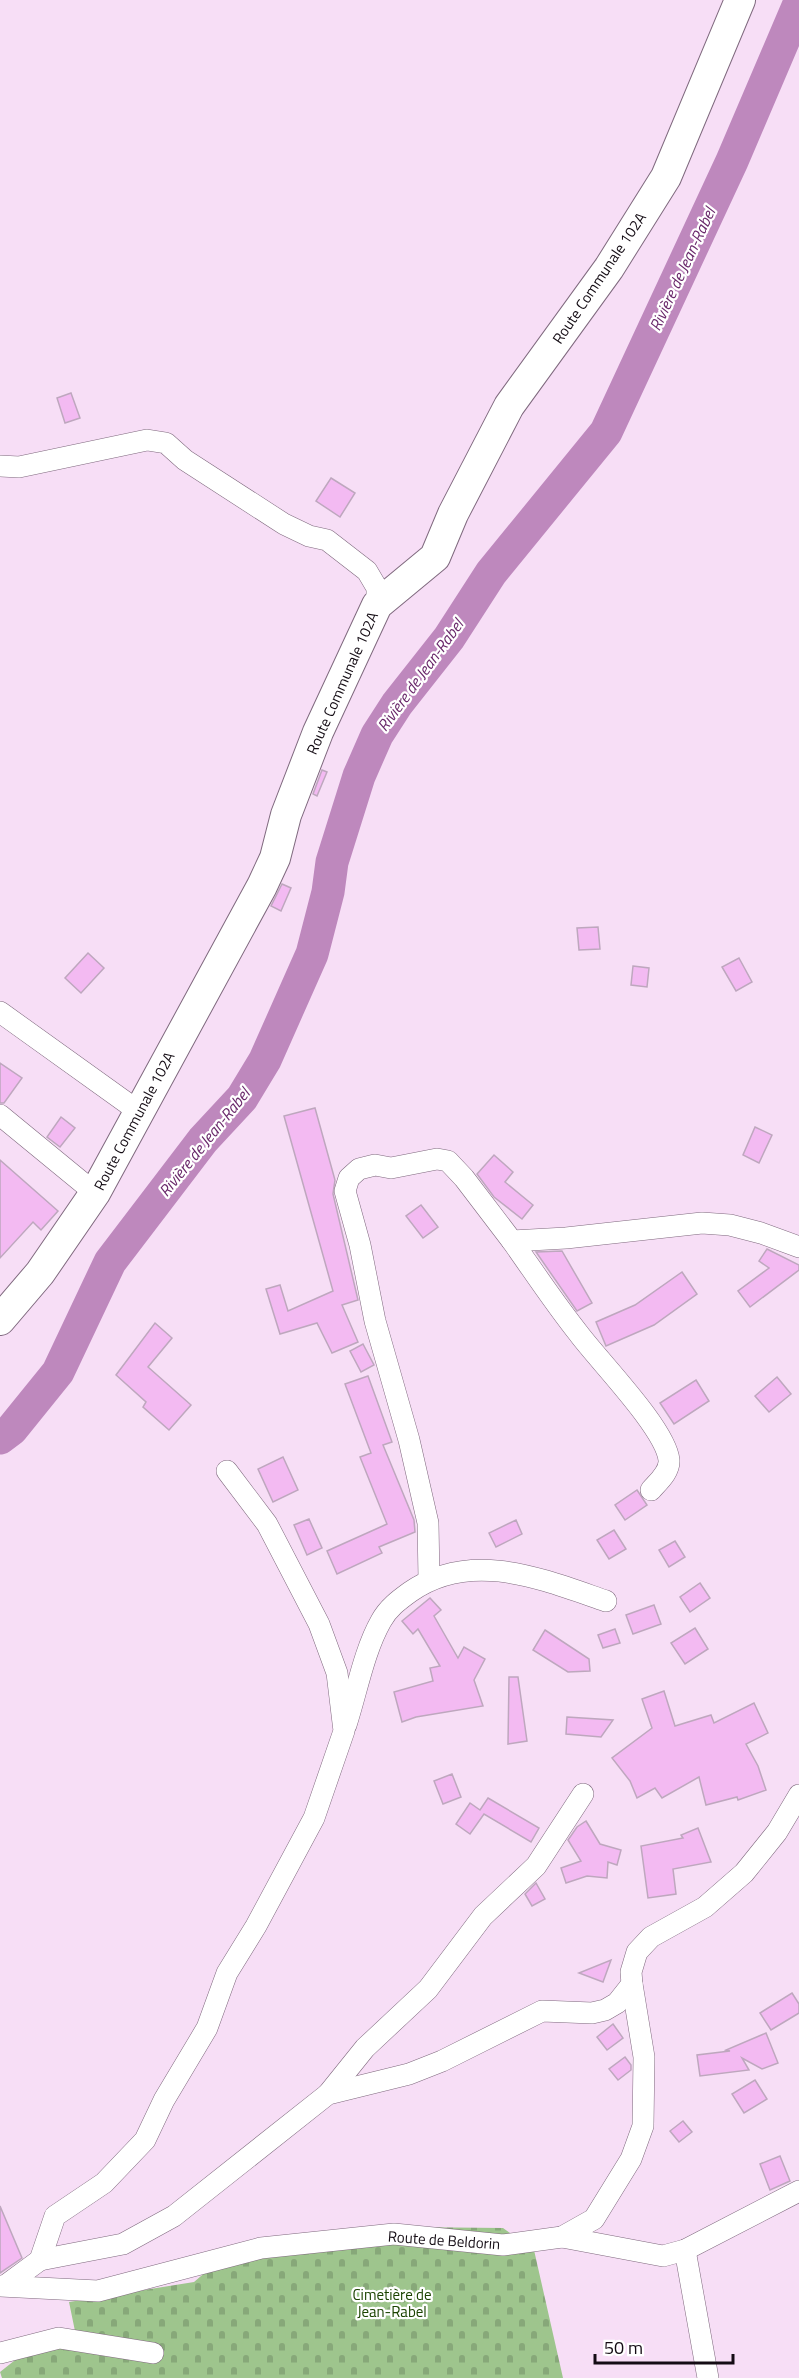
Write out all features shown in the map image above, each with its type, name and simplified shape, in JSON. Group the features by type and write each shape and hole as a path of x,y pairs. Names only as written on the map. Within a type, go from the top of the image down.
{"street":[{"name":"Route Communale 102A","path":"0,1320 40,1273 95,1193 262,886 275,858 286,815 318,732 377,605 435,557 453,514 509,406 609,268 666,177 740,0"},
{"path":"0,466 19,467 147,440 166,443 185,460 284,524 309,536 327,540 367,571 377,588 377,605"},
{"path":"0,1012 138,1111"},
{"path":"0,1114 95,1193"},
{"path":"429,1579 430,1553 424,1506 375,1322 360,1245 345,1191 349,1178 359,1169 375,1165 391,1168 437,1159 448,1161 464,1178 580,1336 641,1409 666,1450 669,1461 667,1471 651,1490"},
{"path":"512,1241 566,1238 702,1223 729,1225 799,1248"},
{"path":"227,1471 267,1524 319,1624 337,1673 344,1731"},
{"path":"40,2260 56,2216 104,2183 145,2140 164,2100 207,2028 227,1973 314,1818 381,1620 395,1603 429,1579 485,1570 512,1572 606,1601"},
{"path":"3,2285 40,2260 123,2244 174,2216 328,2094 366,2048 428,1989 483,1916 536,1866 583,1794"},
{"name":"Route de Beldorin","path":"3,2285 98,2291 261,2248 336,2238 394,2234 503,2245 562,2237 594,2218 631,2160 643,2126 644,2057 631,1972 637,1952 651,1937 705,1907 744,1873 777,1832 799,1795"},
{"path":"328,2094 409,2074 442,2061 542,2011 592,2013 604,2010 617,2003 632,1984"},
{"path":"562,2237 647,2255 663,2256 685,2250 799,2192"},
{"path":"685,2250 708,2378"},
{"path":"0,2353 59,2338 153,2354"}],"green space":[{"name":"Cimetière de Jean-Rabel","path":"405,2227 503,2228 534,2250 563,2378 2,2378 0,2372 29,2349 76,2336 69,2302 194,2282 222,2258"}],"building":[{"path":"71,393 80,418 65,423 57,398"},
{"path":"331,478 355,493 340,517 316,501"},
{"path":"322,770 327,772 317,796 313,794"},
{"path":"282,884 291,888 281,911 271,906"},
{"path":"598,927 600,949 579,950 577,928"},
{"path":"88,953 104,968 81,993 65,978"},
{"path":"739,958 752,982 736,991 722,967"},
{"path":"633,966 649,968 647,987 631,985"},
{"path":"0,1063 22,1078 4,1103 0,1103"},
{"path":"315,1108 335,1180 333,1194 358,1300 342,1305 358,1342 332,1353 317,1323 280,1334 266,1289 280,1285 288,1311 333,1291 284,1116"},
{"path":"61,1117 75,1128 60,1147 47,1137"},
{"path":"755,1127 772,1135 759,1163 743,1155"},
{"path":"494,1155 513,1172 505,1182 533,1205 522,1219 494,1197 477,1174"},
{"path":"0,1160 58,1211 41,1230 33,1222 0,1258"},
{"path":"421,1205 438,1227 423,1238 406,1216"},
{"path":"767,1249 799,1265 799,1270 750,1307 738,1291 769,1268 759,1261"},
{"path":"562,1251 592,1303 577,1311 536,1252"},
{"path":"682,1272 697,1294 654,1325 606,1346 596,1322 635,1305"},
{"path":"155,1323 172,1338 148,1367 191,1405 169,1430 143,1407 146,1402 116,1375"},
{"path":"363,1344 374,1365 361,1372 350,1351"},
{"path":"368,1376 392,1442 383,1445 414,1520 415,1532 379,1547 382,1553 337,1574 327,1551 387,1524 360,1457 371,1453 345,1384"},
{"path":"777,1377 791,1394 769,1412 755,1396"},
{"path":"696,1380 709,1401 674,1424 660,1403"},
{"path":"283,1457 298,1490 273,1502 258,1469"},
{"path":"637,1490 647,1505 625,1520 615,1505"},
{"path":"309,1519 322,1548 307,1555 294,1525"},
{"path":"516,1520 522,1534 496,1547 489,1533"},
{"path":"614,1530 626,1549 609,1559 597,1540"},
{"path":"675,1541 685,1557 669,1567 659,1550"},
{"path":"700,1583 710,1598 690,1612 680,1597"},
{"path":"430,1598 441,1610 434,1616 458,1658 464,1647 485,1659 474,1680 483,1706 416,1717 402,1722 394,1692 433,1681 430,1668 440,1666 418,1629 413,1634 402,1621"},
{"path":"654,1605 661,1624 633,1634 626,1615"},
{"path":"695,1628 708,1649 685,1664 671,1643"},
{"path":"615,1629 620,1643 603,1648 598,1635"},
{"path":"545,1630 589,1659 590,1671 568,1672 533,1650"},
{"path":"509,1677 518,1677 527,1741 508,1744"},
{"path":"664,1691 675,1726 711,1715 714,1723 754,1703 768,1733 746,1744 758,1766 766,1790 738,1800 737,1797 706,1805 699,1777 662,1798 655,1788 637,1798 630,1781 612,1758 652,1728 642,1699"},
{"path":"567,1717 613,1720 601,1737 566,1734"},
{"path":"452,1774 461,1797 443,1804 434,1781"},
{"path":"488,1798 539,1828 531,1842 484,1814 470,1834 456,1824 470,1803 480,1810"},
{"path":"586,1821 600,1844 621,1850 617,1865 608,1862 607,1878 587,1876 566,1883 561,1868 581,1861 568,1840 577,1827"},
{"path":"698,1828 711,1862 673,1869 676,1894 648,1898 641,1846 683,1838 681,1835"},
{"path":"536,1883 545,1899 532,1906 525,1894"},
{"path":"611,1960 603,1982 579,1973"},
{"path":"792,1993 799,2004 799,2013 771,2030 760,2013"},
{"path":"613,2024 623,2038 607,2050 597,2037"},
{"path":"766,2033 778,2063 762,2069 742,2058 749,2070 700,2076 697,2055 730,2051 726,2050"},
{"path":"625,2057 631,2065 631,2070 618,2080 609,2069"},
{"path":"755,2080 767,2099 744,2113 732,2094"},
{"path":"683,2121 692,2132 679,2142 670,2131"},
{"path":"780,2156 790,2181 770,2190 760,2164"},
{"path":"0,2206 22,2258 0,2273"}],"waterway":[{"name":"Rivière de Jean-Rabel","path":"0,1438 12,1429 58,1372 110,1262 203,1140 242,1098 265,1060 312,954 328,892 332,862 359,776 377,735 397,704 449,638 491,573 606,432 732,161 799,4"}]}
